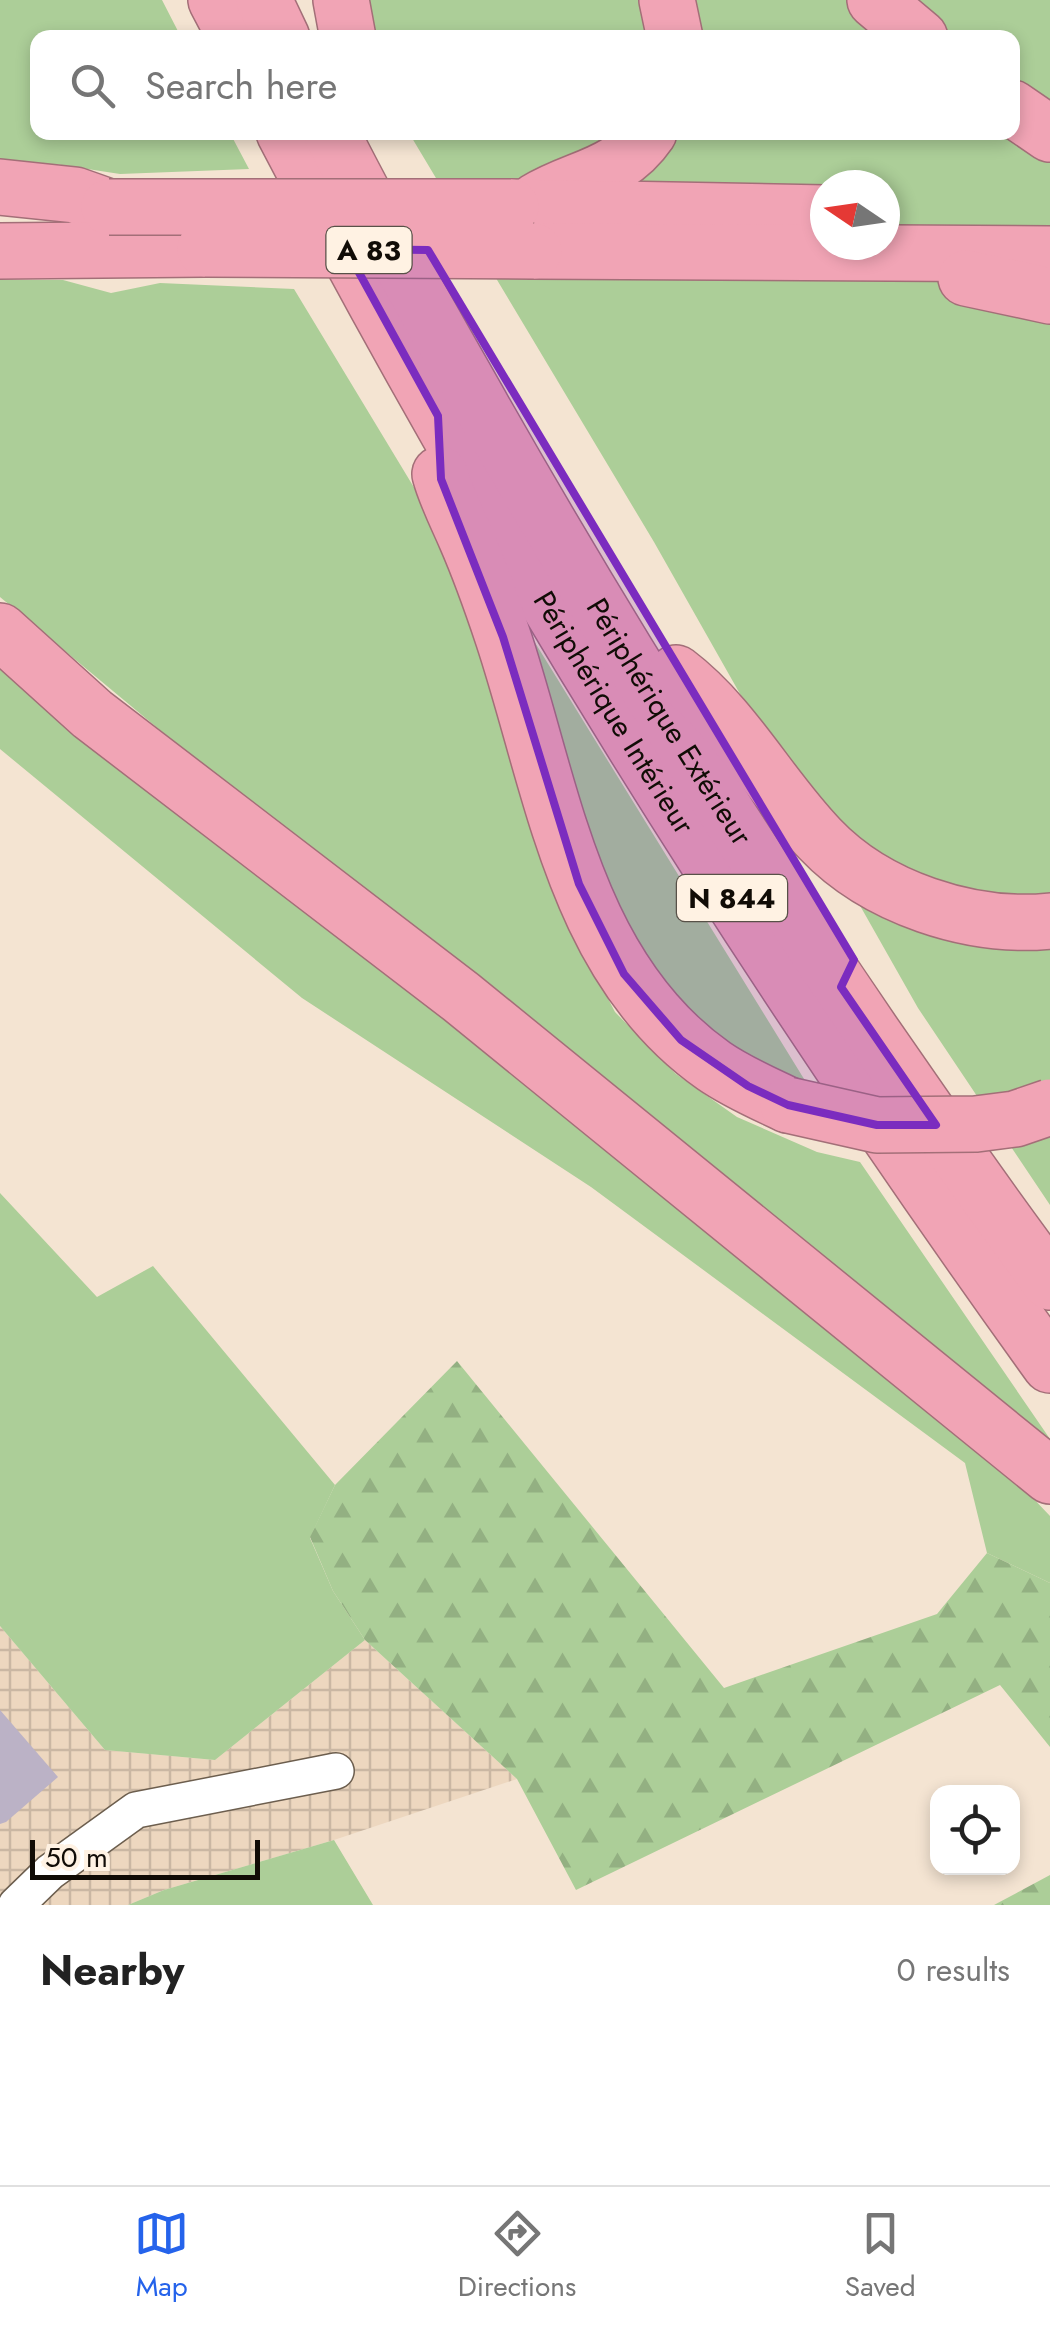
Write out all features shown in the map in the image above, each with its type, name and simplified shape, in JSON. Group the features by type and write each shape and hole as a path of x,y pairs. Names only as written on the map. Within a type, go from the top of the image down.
{"highway":[{"path":"216,0 232,30"},
{"path":"264,0 278,30"},
{"path":"298,0 313,30"},
{"path":"341,0 347,30"},
{"path":"667,0 673,30"},
{"path":"875,0 911,30"},
{"path":"1020,113 1050,134"},
{"name":"Périphérique Intérieur","path":"288,140 438,416 628,736 940,1212 1050,1364"},
{"name":"Périphérique Extérieur","path":"335,140 424,306 619,641 768,879 1050,1282"},
{"path":"368,140 480,343 748,795 854,960 841,987"},
{"path":"0,209 108,207 522,223 552,190 609,169 642,140"},
{"path":"0,187 74,195 108,207"},
{"name":"A 83","path":"0,251 522,223 810,230"},
{"name":"A 83","path":"0,227 198,238"},
{"path":"900,228 1050,229"},
{"name":"A 83","path":"900,238 1050,254"},
{"path":"841,260 846,267 947,274 1018,286 1050,296"},
{"path":"438,416 434,445 441,479 481,574 578,884 624,974 652,1011 714,1066 788,1106 876,1125 976,1124 1016,1119 1050,1107"},
{"path":"0,631 92,714 461,997 1050,1476"},
{"path":"676,673 704,695 820,840 869,877 922,903 958,914 996,921 1050,921"}],"street":[{"path":"16,1905 50,1872 136,1810 336,1771"}],"highlighted area":[{"path":"346,249 428,250 854,960 841,987 936,1125 877,1125 788,1105 748,1086 681,1040 624,974 579,884 503,637 441,479 438,416"}],"shaded area":[{"path":"0,1626 105,1750 215,1760 365,1640 517,1779 334,1840 164,1890 128,1905 0,1905"}],"green space":[{"path":"0,0 162,0 177,30 30,30 30,140 234,140 249,169 120,174 55,164 52,176 0,165"},
{"path":"342,0 1050,0 1050,1205 918,1008 654,542 413,140 1020,140 1020,30 357,30"},
{"path":"0,280 63,280 111,293 160,283 294,289 450,547 553,893 615,1012 676,1074 737,1117 817,1152 860,1162 1050,1439 1050,1449 238,795 0,597"},
{"path":"526,628 809,1087 736,1058 669,1005 594,886"},
{"path":"0,666 522,1075 994,1457 1050,1516 1050,1583 987,1553 965,1463 591,1187 302,998 0,749"},
{"path":"0,1193 97,1297 153,1266 335,1485 310,1538 333,1591 365,1640 215,1760 105,1750 0,1626"},
{"path":"457,1361 724,1688 937,1614 987,1553 1050,1583 1050,1747 1000,1685 576,1890 517,1779 365,1640 333,1591 310,1537 335,1485"},
{"path":"334,1840 373,1905 128,1905 164,1890"},
{"path":"1050,1875 1050,1905 994,1905"}],"building":[{"path":"0,1710 58,1777 0,1824"}]}
